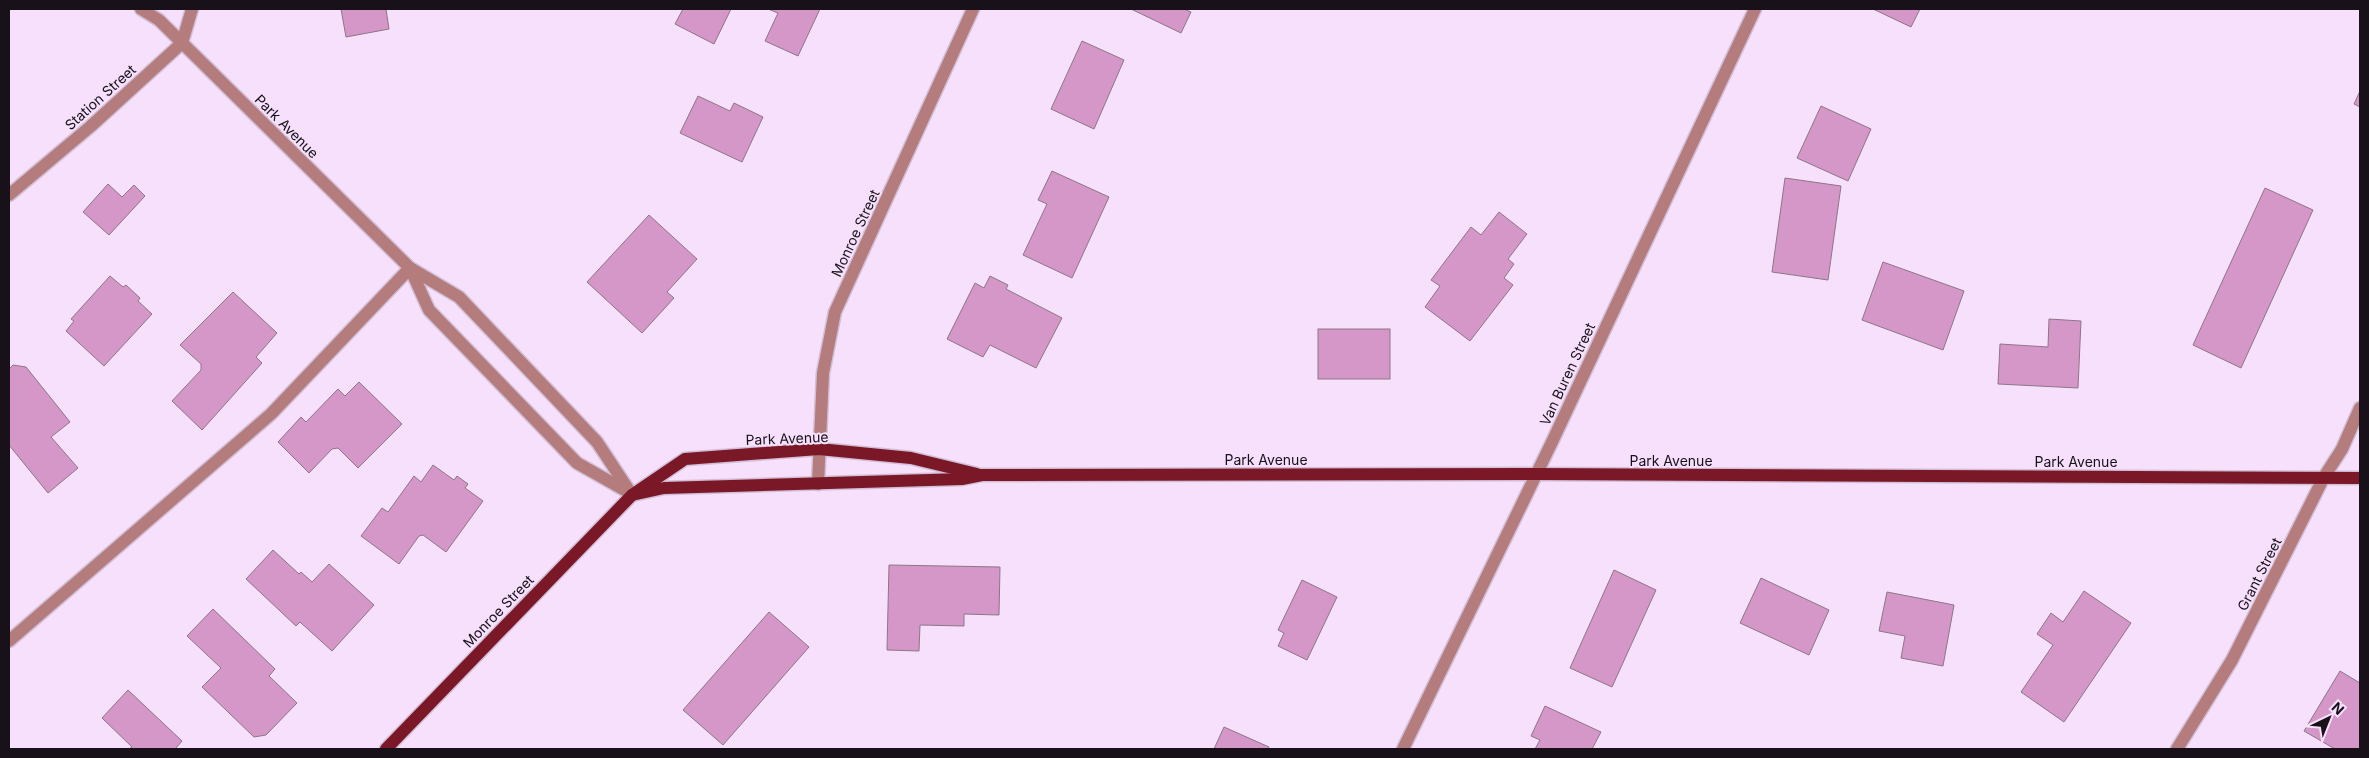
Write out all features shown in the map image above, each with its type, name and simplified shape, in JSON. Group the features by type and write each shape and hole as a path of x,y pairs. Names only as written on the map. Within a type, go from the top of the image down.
{"main road":[{"name":"Park Avenue","path":"632,495 685,459 819,449 911,458 982,475"},
{"name":"Park Avenue","path":"632,495 664,488 962,479 982,475 1536,474 2360,478"},
{"name":"Monroe Street","path":"386,749 632,495"}],"street":[{"name":"Park Avenue","path":"141,9 159,20 410,268 459,297 597,442 632,495"},
{"path":"182,43 192,9"},
{"name":"Monroe Street","path":"818,484 823,373 835,312 973,9"},
{"name":"Van Buren Street","path":"1403,749 1536,474 1755,9"},
{"name":"Station Street","path":"9,195 91,126 182,43"},
{"name":"Park Avenue","path":"410,268 429,310 577,463 632,495"},
{"path":"9,641 271,414 410,268"},
{"name":"Grant Street","path":"2177,749 2232,660 2324,477 2342,449 2360,408"}],"building":[{"path":"341,9 386,9 389,29 346,37"},
{"path":"683,9 731,9 714,44 675,24"},
{"path":"768,9 820,9 798,56 765,41 778,13"},
{"path":"1131,9 1184,9 1191,12 1181,33"},
{"path":"1873,9 1920,9 1911,27"},
{"path":"1082,41 1124,60 1094,129 1051,109"},
{"path":"2360,91 2360,107 2354,104"},
{"path":"698,96 730,111 734,103 763,117 742,162 680,133"},
{"path":"1821,106 1871,129 1848,181 1797,158"},
{"path":"1052,171 1109,197 1072,278 1023,255 1047,204 1038,200"},
{"path":"1785,178 1841,186 1828,280 1772,272"},
{"path":"108,184 122,197 134,185 145,196 109,235 83,212"},
{"path":"2265,188 2313,210 2241,368 2193,345"},
{"path":"1499,212 1527,234 1508,259 1514,264 1504,278 1513,285 1470,341 1425,307 1440,286 1431,280 1471,227 1481,235"},
{"path":"649,215 697,259 667,292 674,298 642,333 587,282"},
{"path":"1883,262 1964,291 1943,350 1862,320"},
{"path":"110,276 123,287 126,285 140,298 138,301 152,314 104,366 66,331 74,321 71,319"},
{"path":"990,276 1008,285 1006,289 1062,318 1036,368 990,345 983,357 947,339 975,283 984,288"},
{"path":"233,292 277,333 256,357 262,363 202,430 172,401 201,370 201,364 180,345"},
{"path":"2049,319 2081,321 2078,388 1998,384 2000,344 2048,347"},
{"path":"1318,329 1390,329 1390,379 1318,379"},
{"path":"13,365 26,367 70,422 51,437 78,468 48,493 9,445 9,369"},
{"path":"359,382 402,424 358,468 338,448 332,449 309,473 278,442 301,417 306,422 338,389 345,396"},
{"path":"433,465 454,480 457,476 468,484 465,488 483,501 446,552 423,535 419,536 399,564 361,536 382,508 388,512 414,476 421,482"},
{"path":"273,550 299,574 301,572 312,582 329,564 374,605 332,651 300,622 296,626 246,579"},
{"path":"889,565 1000,567 999,615 964,614 964,626 920,625 919,651 887,650"},
{"path":"1614,570 1656,590 1612,687 1570,668"},
{"path":"1761,578 1829,610 1809,655 1740,623"},
{"path":"1302,580 1337,597 1307,660 1278,646 1284,633 1278,630"},
{"path":"2084,591 2131,623 2064,722 2021,692 2053,645 2037,634 2051,613 2063,622"},
{"path":"1887,592 1954,605 1943,666 1901,658 1905,636 1879,631"},
{"path":"213,609 275,669 269,676 297,703 266,735 254,737 202,687 221,668 187,636"},
{"path":"769,612 809,647 723,745 683,710"},
{"path":"2340,671 2360,683 2360,749 2335,749 2304,731"},
{"path":"128,690 182,741 176,748 178,749 129,749 132,747 102,718"},
{"path":"1545,706 1601,732 1592,749 1535,749 1540,740 1531,736"},
{"path":"1224,727 1269,747 1268,749 1214,749"}]}
